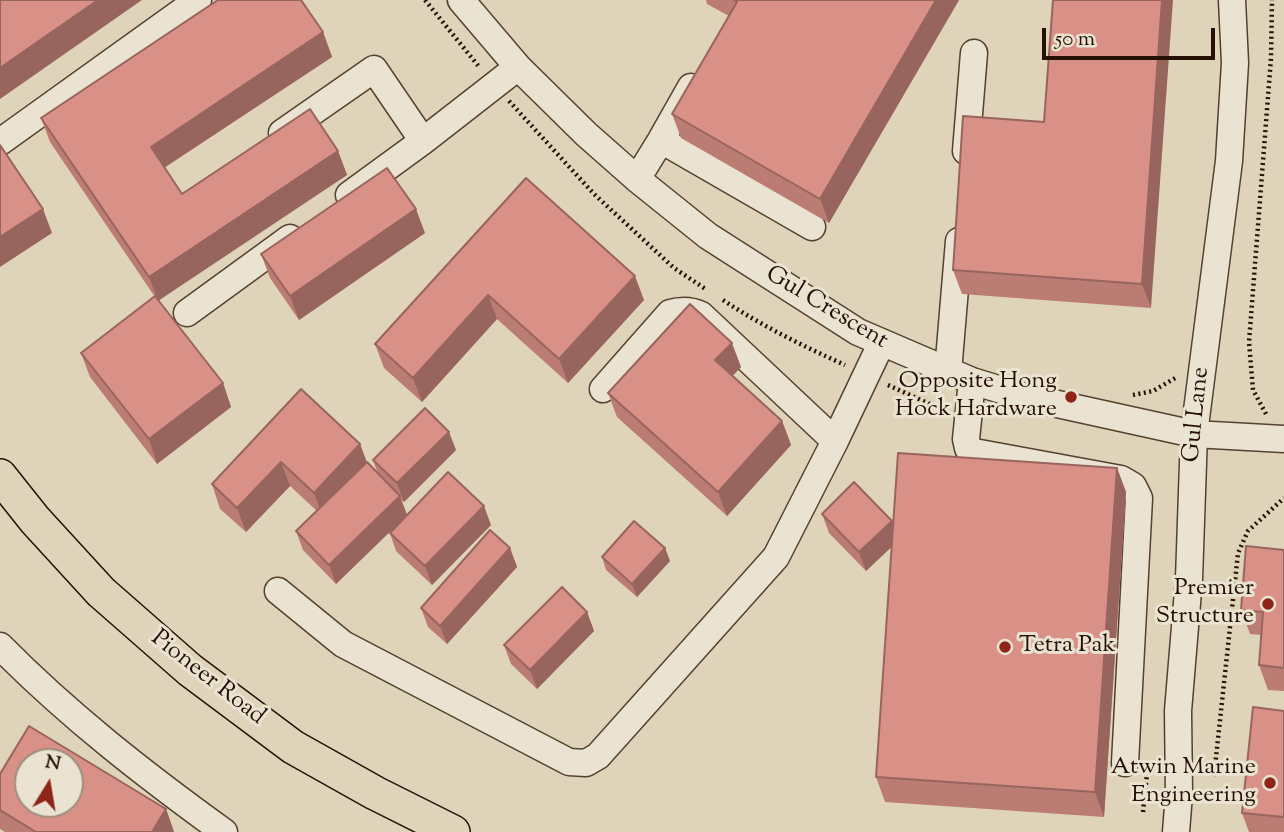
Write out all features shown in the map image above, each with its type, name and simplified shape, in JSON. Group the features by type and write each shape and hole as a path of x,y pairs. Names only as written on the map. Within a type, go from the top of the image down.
{"main road":[{"name":"Pioneer Road","path":"0,476 35,520 101,592 191,670 293,747 374,793 453,832"}],"street":[{"path":"0,142 198,0"},
{"name":"Gul Lane","path":"1176,832 1179,794 1178,711 1189,579 1194,434 1229,161 1235,63 1232,0"},
{"name":"Gul Crescent","path":"472,3 518,67 636,179 708,236 858,332 960,377 1021,396 1194,434 1280,427"},
{"path":"964,174 974,53"},
{"path":"333,206 424,141 518,67"},
{"path":"260,148 374,69 424,141"},
{"path":"636,179 701,70"},
{"path":"661,140 812,227"},
{"path":"961,215 960,377 968,448 974,452 1121,479 1133,485 1139,498 1125,764"},
{"path":"187,313 311,222"},
{"path":"604,389 670,313 694,312 701,315 835,441"},
{"path":"278,591 343,645 569,762 586,763 598,756 776,557 881,344"},
{"path":"0,646 30,677 148,776 224,832"}],"path":[{"path":"1272,0 1271,58 1249,342 1253,390 1266,414 1280,427"},
{"path":"1133,396 1146,398"},
{"path":"1252,413 1266,414"},
{"path":"1214,776 1238,553 1248,531 1284,498"}],"building":[{"path":"0,0 98,0 0,68"},
{"path":"218,0 301,0 323,32 151,147 182,194 310,109 338,151 149,277 41,118"},
{"path":"734,0 936,0 820,199 672,114 737,2"},
{"path":"1053,0 1162,0 1142,284 953,270 963,116 1044,122"},
{"path":"0,145 43,209 0,237"},
{"path":"387,168 416,209 290,296 261,254"},
{"path":"526,178 635,276 559,359 488,295 413,378 375,344"},
{"path":"155,296 223,383 149,439 81,353"},
{"path":"690,304 732,343 715,360 782,421 718,492 608,393"},
{"path":"301,389 360,444 314,493 281,462 237,508 212,484"},
{"path":"425,408 449,432 397,483 373,460"},
{"name":"Tetra Pak","path":"898,453 1117,468 1095,792 876,777"},
{"path":"367,462 400,496 329,565 296,531"},
{"path":"448,472 484,506 425,566 390,533"},
{"path":"854,482 892,521 859,552 822,514"},
{"path":"634,521 665,548 632,584 602,557"},
{"path":"490,530 510,548 440,626 421,608"},
{"path":"1246,546 1284,550 1284,668 1259,665 1263,612 1241,610"},
{"path":"562,587 587,612 530,670 504,645"},
{"path":"1253,707 1284,711 1284,817 1242,813"},
{"path":"29,726 65,748 16,748"},
{"path":"14,751 14,818 84,818 84,759 166,809 152,832 36,832 0,810 0,774"}],"place":[{"name":"Opposite Hong Hock Hardware","path":"1071,397"},
{"name":"Premier Structure","path":"1268,604"},
{"name":"Tetra Pak","path":"1005,647"},
{"name":"Atwin Marine Engineering","path":"1270,783"}]}
